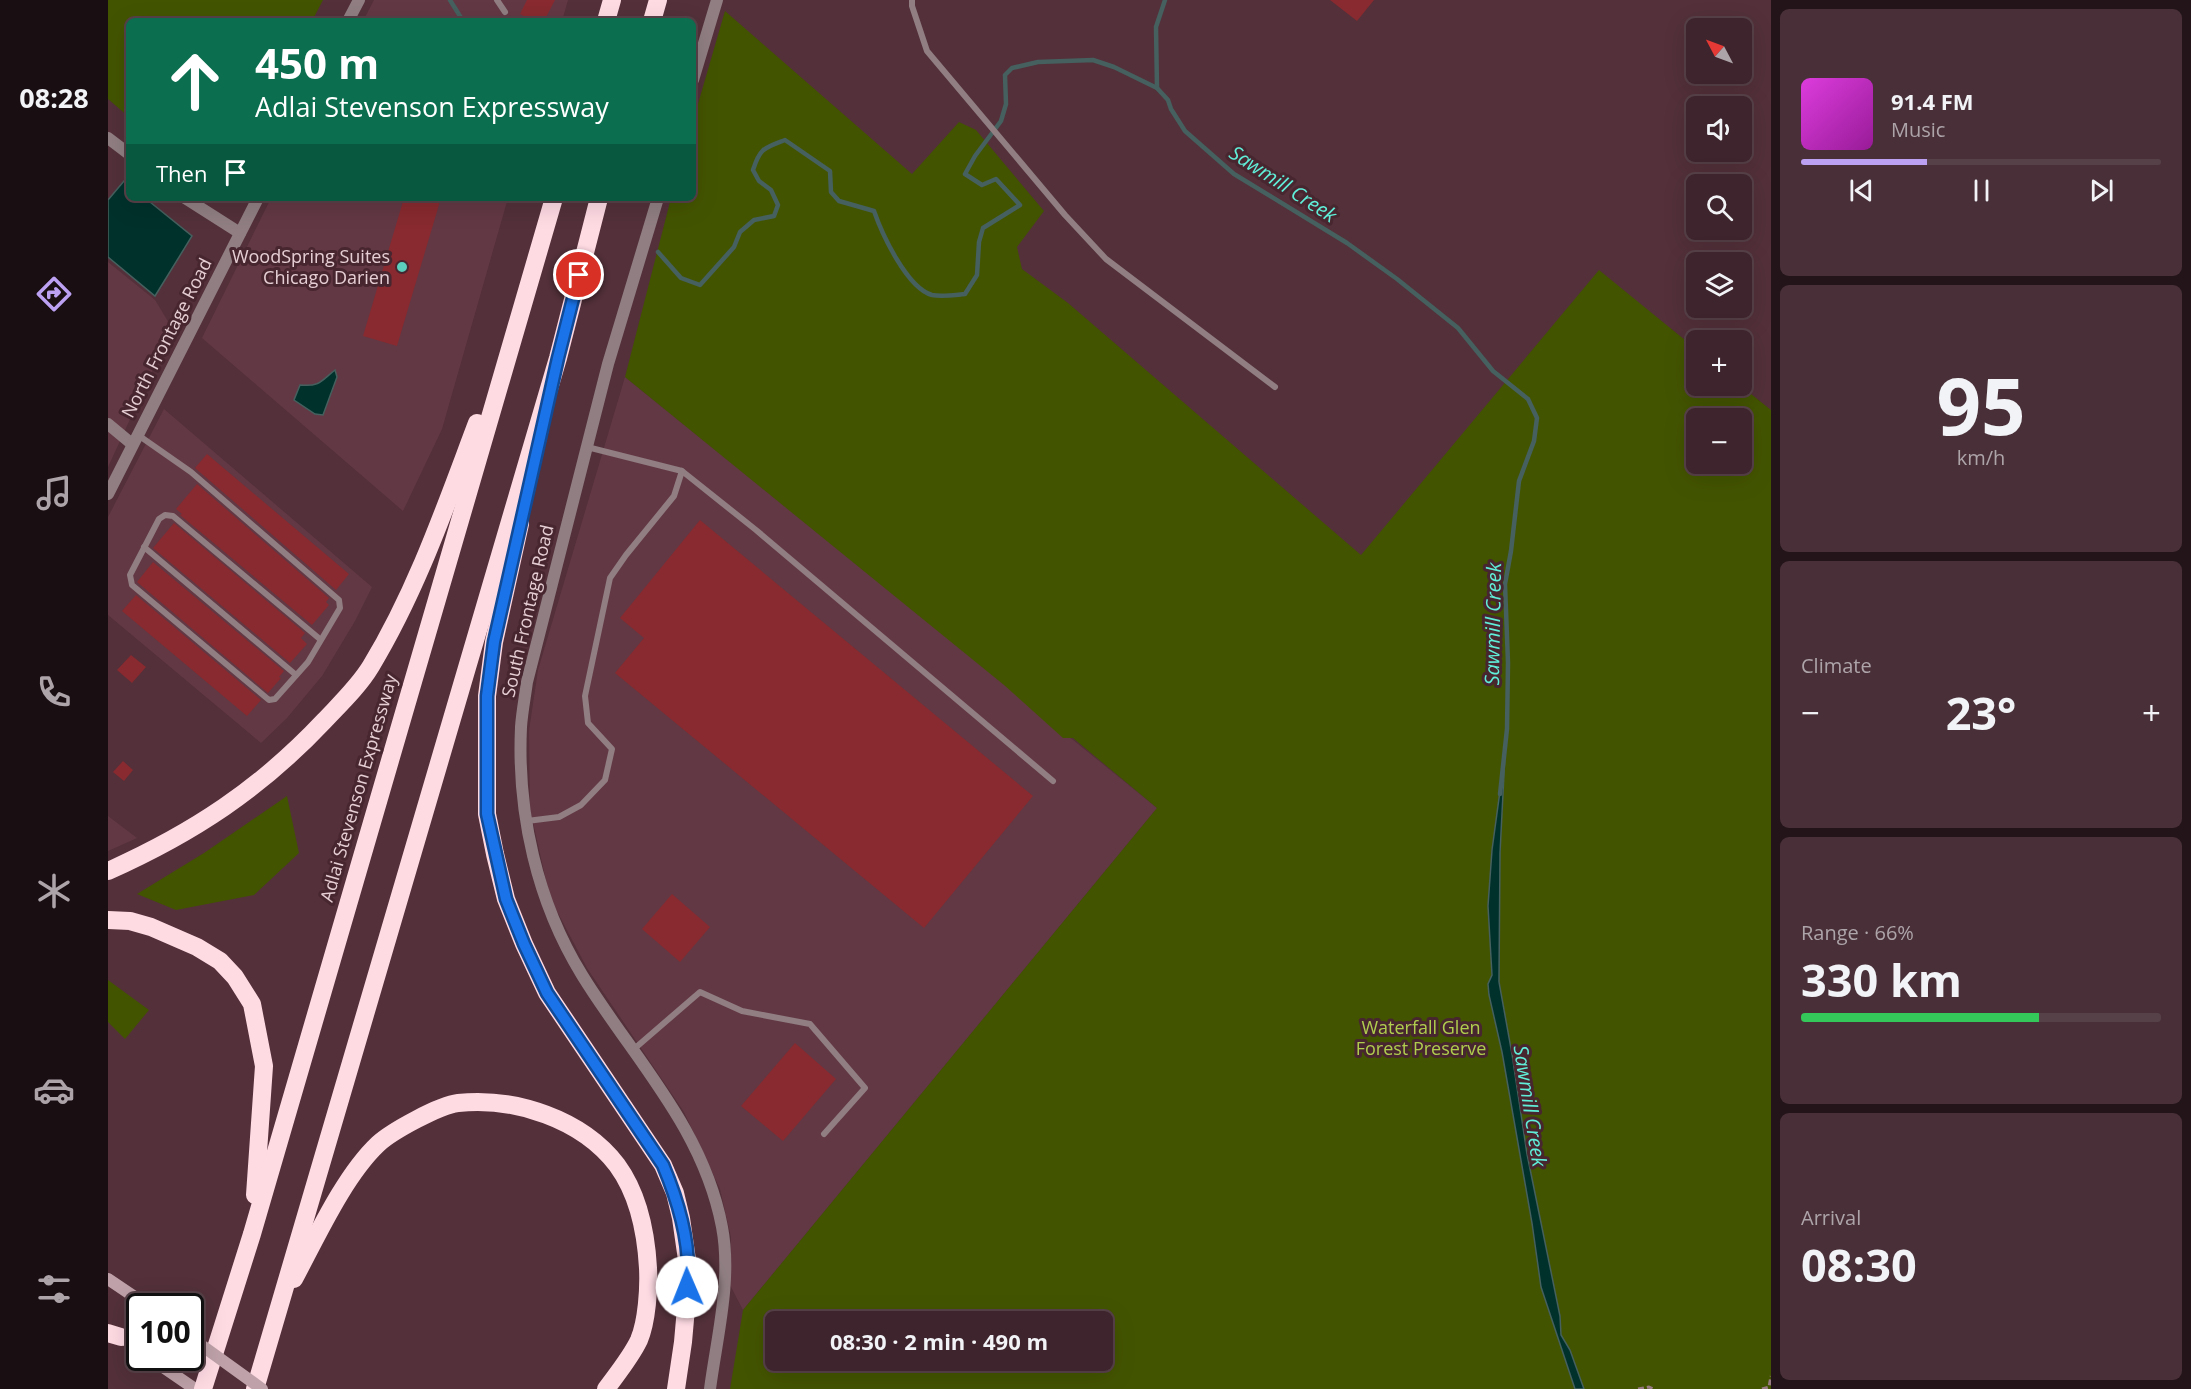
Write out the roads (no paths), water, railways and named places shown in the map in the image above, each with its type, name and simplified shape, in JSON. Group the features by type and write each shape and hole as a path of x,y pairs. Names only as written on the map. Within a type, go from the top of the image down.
{"highway":[{"path":"607,18 612,0"},
{"path":"653,18 658,0"},
{"name":"Adlai Stevenson Expressway","path":"203,1389 252,1234 553,201"},
{"path":"598,201 558,358 494,642 487,696 487,814 506,899 547,993 663,1165 675,1193 685,1239 689,1274 676,1389"},
{"path":"108,871 189,830 258,784 339,706 370,667 405,601 441,518 529,284"},
{"path":"255,1389 558,358"},
{"path":"108,921 130,921 151,927 197,947 220,961 235,977 252,1004 264,1066 252,1234"},
{"path":"276,1315 337,1199 378,1144 410,1123 456,1103 506,1104 557,1118 588,1137 616,1165 632,1191 643,1221 649,1285 639,1339 606,1389"}],"main road":[{"path":"108,1279 128,1293"},
{"path":"112,1333 126,1342"},
{"path":"204,1347 262,1389"},
{"path":"169,1371 195,1389"}],"street":[{"path":"350,18 359,0"},
{"path":"696,70 717,0"},
{"path":"108,138 126,152"},
{"path":"190,201 240,233"},
{"name":"North Frontage Road","path":"108,494 256,201"},
{"name":"South Frontage Road","path":"657,201 608,364 527,682 521,727 522,772 526,821 545,901 582,974 681,1121 708,1177 722,1228 724,1277 710,1389"},
{"path":"108,424 135,439"}],"lane":[{"path":"497,0 505,12"},
{"path":"912,0 927,51 1065,215 1106,259 1275,387"},
{"path":"135,439 191,472 339,600 340,608 308,662 275,699 269,700 132,585 130,575 159,519 165,515 173,516 321,640"},
{"path":"586,447 682,471 756,530 1053,781"},
{"path":"526,821 559,817 581,805 605,780 612,749 588,723 585,696 610,578 674,496 682,471"},
{"path":"144,547 296,675"},
{"path":"634,1049 700,992 742,1011 810,1024 865,1088 824,1134"}],"waterway":[{"path":"450,0 461,18"},
{"name":"Sawmill Creek","path":"1157,88 1156,27 1165,0"},
{"path":"658,252 681,278 700,285 734,247 740,232 754,220 774,216 778,205 771,190 759,181 753,170 758,157 764,150 785,140 830,171 831,192 839,201 874,211 897,259 923,290 936,296 965,294 977,275 979,242 983,228 1020,205 996,179 982,185 965,174 975,156 1001,121 1006,104 1005,75 1012,68 1038,62 1093,60 1114,67 1157,88 1168,100 1185,131 1234,174 1347,243 1397,279 1458,328 1493,371 1528,399 1537,418 1534,441 1519,481 1505,584 1508,663 1507,729 1500,794"}],"place":[{"name":"WoodSpring Suites Chicago Darien","path":"402,267"}],"park label":[{"name":"Waterfall Glen Forest Preserve","path":"1421,1038"}]}
